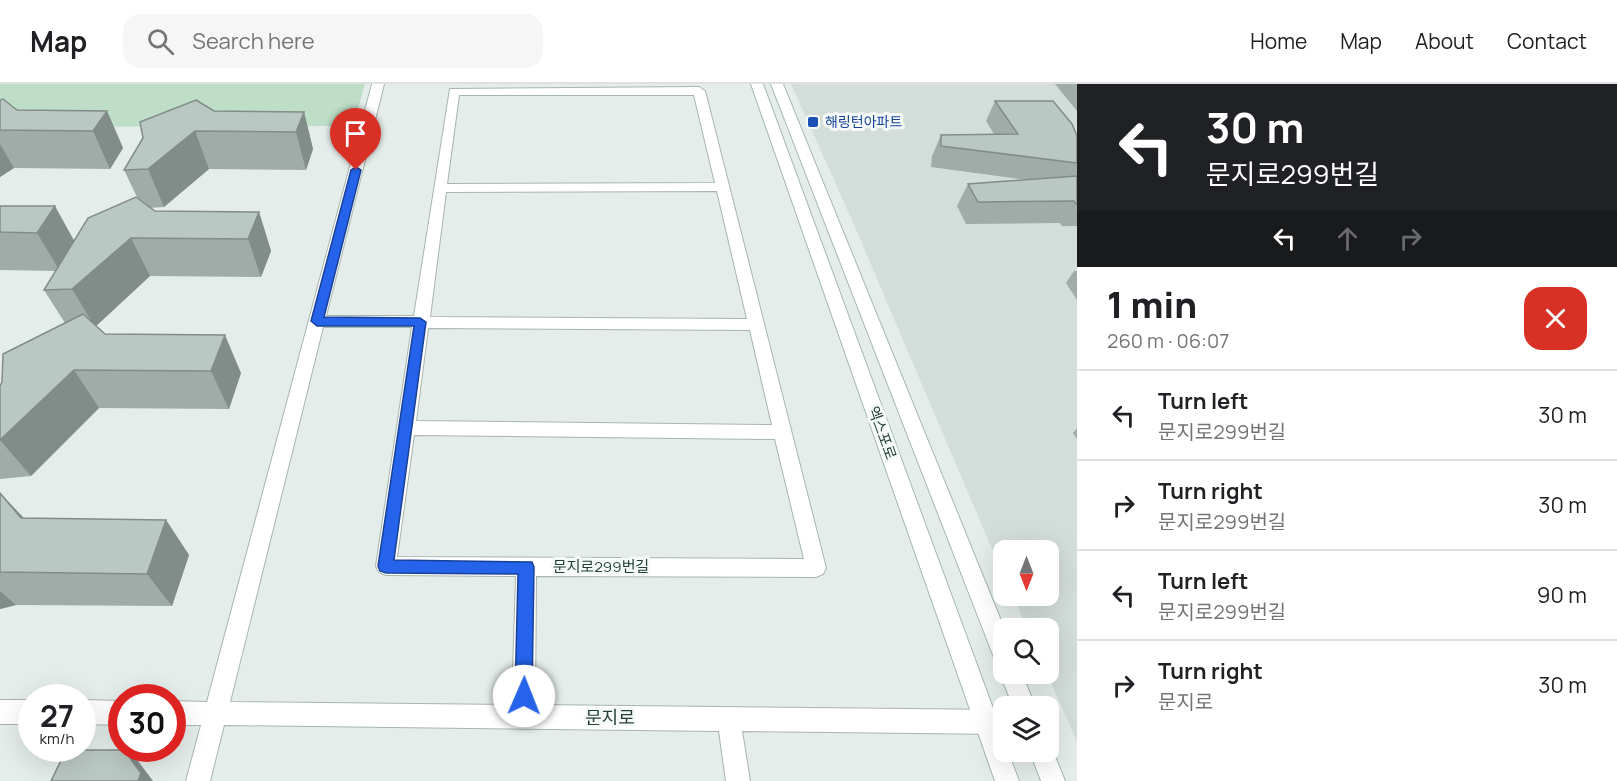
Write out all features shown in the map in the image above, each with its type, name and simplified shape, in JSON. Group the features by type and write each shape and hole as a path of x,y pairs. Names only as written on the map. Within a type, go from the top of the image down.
{"street":[{"path":"198,781 378,84"},
{"name":"엑스포로","path":"757,84 993,718"},
{"name":"엑스포로","path":"777,84 993,627"},
{"name":"문지로299번길","path":"454,91 699,91 723,187 816,568 386,566 454,91"},
{"path":"440,188 723,187"},
{"path":"317,321 756,325"},
{"path":"405,428 782,432"},
{"path":"524,718 526,567"},
{"path":"0,712 18,712"},
{"name":"문지로","path":"186,713 993,721"},
{"path":"729,719 738,781"},
{"name":"엑스포로","path":"1003,762 1007,781"},
{"path":"1046,762 1053,781"}],"shaded area":[{"path":"791,84 1077,84 1077,742 1059,701 1059,696 1057,696 1051,684 1059,684 1059,618 1023,618 1017,606 1059,606 1059,540 993,540 993,551 855,227"}],"green space":[{"path":"0,84 365,84 353,126 0,127"}],"building":[{"path":"3,99 17,110 107,111 93,131 0,130 0,100"},
{"path":"196,100 214,111 304,112 296,132 195,131 148,169 124,170 143,138 140,122"},
{"path":"995,101 1053,101 1072,124 1077,136 1077,163 941,146 941,135 1018,134"},
{"path":"1077,176 1077,204 1074,201 978,202 968,184"},
{"path":"136,197 155,211 259,212 248,239 131,238 72,289 44,290 88,218"},
{"path":"0,206 55,206 37,233 0,232"},
{"path":"83,314 105,334 225,335 211,371 74,370 0,440 0,386 3,354"},
{"path":"0,493 21,518 166,520 147,574 0,572"},
{"path":"96,750 108,750 108,762 133,762 141,773 138,781 51,781 60,762 96,762"}],"place":[{"name":"해링턴아파트","path":"813,122"}],"route":[{"path":"356,170 317,321 420,322 386,566 526,567 524,696"}]}
